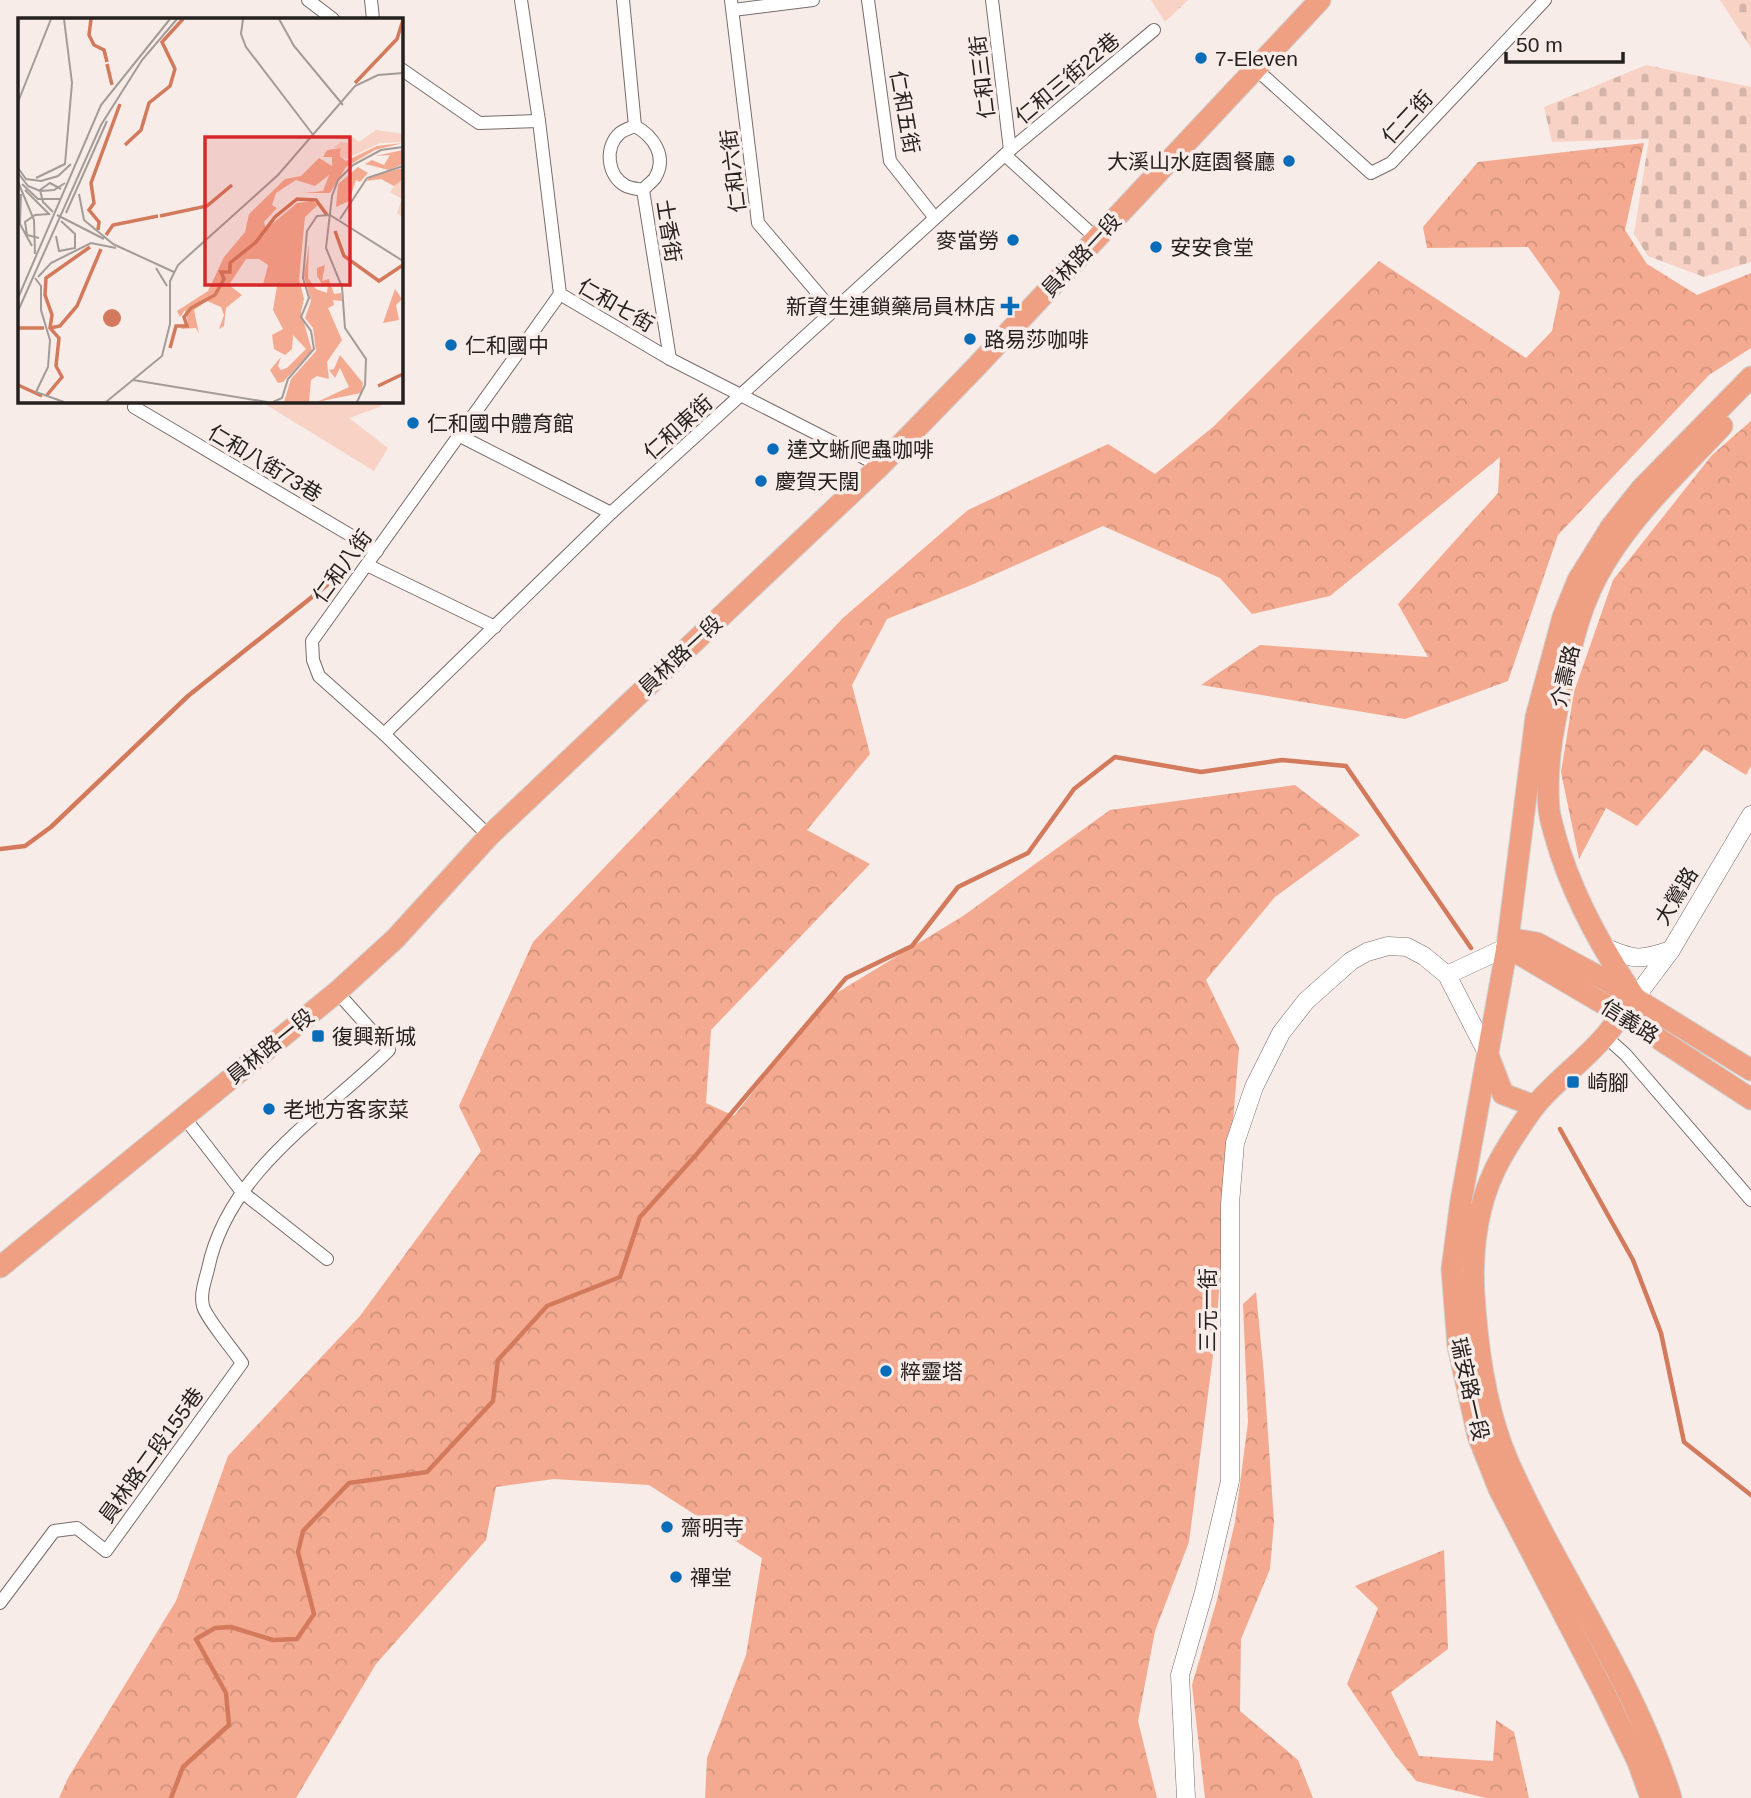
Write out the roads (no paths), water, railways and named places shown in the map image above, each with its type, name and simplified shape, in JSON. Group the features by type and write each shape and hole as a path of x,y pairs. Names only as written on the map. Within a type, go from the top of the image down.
{"main road":[{"name":"員林路一段","path":"0,1267 337,992 395,939 489,836 880,466 1320,0"},
{"name":"介壽路","path":"1507,947 1536,717 1563,617 1578,580 1611,527 1642,488 1751,377"},
{"name":"介壽路","path":"1628,1006 1564,866 1549,813 1549,758 1558,705 1577,620 1605,561 1653,499 1751,396"},
{"path":"1507,947 1518,940 1537,943 1628,1006"},
{"name":"瑞安路一段","path":"1507,947 1461,1201 1452,1269 1458,1346 1478,1436 1499,1489 1604,1692 1651,1798"},
{"name":"瑞安路一段","path":"1628,1006 1605,1036 1535,1106 1502,1157 1485,1191 1475,1229 1472,1276 1479,1364 1506,1457 1539,1526 1627,1692 1662,1769 1671,1798"},
{"name":"信義路","path":"1628,1006 1751,1070"},
{"name":"信義路","path":"1628,1006 1751,1099"},
{"path":"1487,1053 1503,1094 1535,1106"}],"street":[{"path":"308,0 332,18"},
{"path":"371,0 373,18"},
{"name":"仁和七街","path":"521,0 560,294 670,359 880,466"},
{"path":"623,0 635,126 620,132 611,145 609,161 614,176 626,187 643,190"},
{"path":"732,5 813,0"},
{"name":"仁和五街","path":"868,0 890,161 935,218"},
{"name":"仁和三街","path":"992,0 1008,153"},
{"name":"仁二街","path":"1256,69 1371,173 1391,163 1545,0"},
{"name":"仁和六街","path":"732,5 758,223 833,311"},
{"name":"仁和三街22巷","path":"1008,153 1154,30"},
{"path":"402,70 479,123 539,121"},
{"name":"士香街","path":"635,126 648,133 657,145 660,160 655,177 643,190 670,359"},
{"path":"1008,153 1096,238"},
{"name":"仁和東街","path":"384,734 611,513 1008,153"},
{"name":"仁和八街","path":"489,836 384,734 319,676 313,660 312,641 560,294"},
{"name":"仁和八街73巷","path":"134,407 377,551"},
{"path":"460,436 611,513"},
{"path":"367,565 495,627"},
{"name":"大鶯路","path":"1628,1006 1671,950 1751,815"},
{"name":"三元一街","path":"1186,1798 1180,1675 1204,1592 1230,1481 1230,1204 1235,1143 1254,1087 1281,1033 1306,1001 1343,968 1367,952 1388,946 1407,947 1424,956 1447,975 1487,1053"},
{"path":"1601,946 1633,959 1648,958 1671,950"},
{"path":"1447,975 1507,947"},
{"path":"242,1192 273,1154 389,1050 337,992"},
{"path":"1605,1036 1626,1055 1751,1200"},
{"path":"184,1117 242,1192 327,1259"},
{"name":"員林路二段155巷","path":"0,1603 54,1531 77,1528 106,1551 242,1363 203,1308 202,1296 209,1264 228,1217 242,1192"}],"waterway":[{"path":"0,849 25,846 51,827 188,696 327,585"},
{"path":"171,1798 183,1767 229,1725 226,1693 196,1639 215,1628 231,1627 273,1640 297,1639 314,1614 298,1552 303,1531 349,1483 427,1472 493,1401 498,1360 547,1306 620,1277 640,1217 846,978 912,946 958,887 1028,853 1074,789 1115,757 1201,772 1282,760 1346,766 1471,948"},
{"path":"1560,1129 1633,1260 1661,1333 1684,1442 1751,1495"}],"place":[{"name":"7-Eleven","path":"1201,58"},
{"name":"大溪山水庭園餐廳","path":"1289,161"},
{"name":"麥當勞","path":"1013,240"},
{"name":"安安食堂","path":"1156,247"},
{"name":"新資生連鎖藥局員林店","path":"1010,306"},
{"name":"路易莎咖啡","path":"970,339"},
{"name":"仁和國中","path":"451,345"},
{"name":"仁和國中體育館","path":"413,423"},
{"name":"達文蜥爬蟲咖啡","path":"773,449"},
{"name":"慶賀天闊","path":"761,481"},
{"name":"復興新城","path":"318,1036"},
{"name":"崎腳","path":"1573,1082"},
{"name":"老地方客家菜","path":"269,1109"},
{"name":"粹靈塔","path":"886,1371"},
{"name":"齋明寺","path":"667,1527"},
{"name":"禪堂","path":"676,1577"}]}
